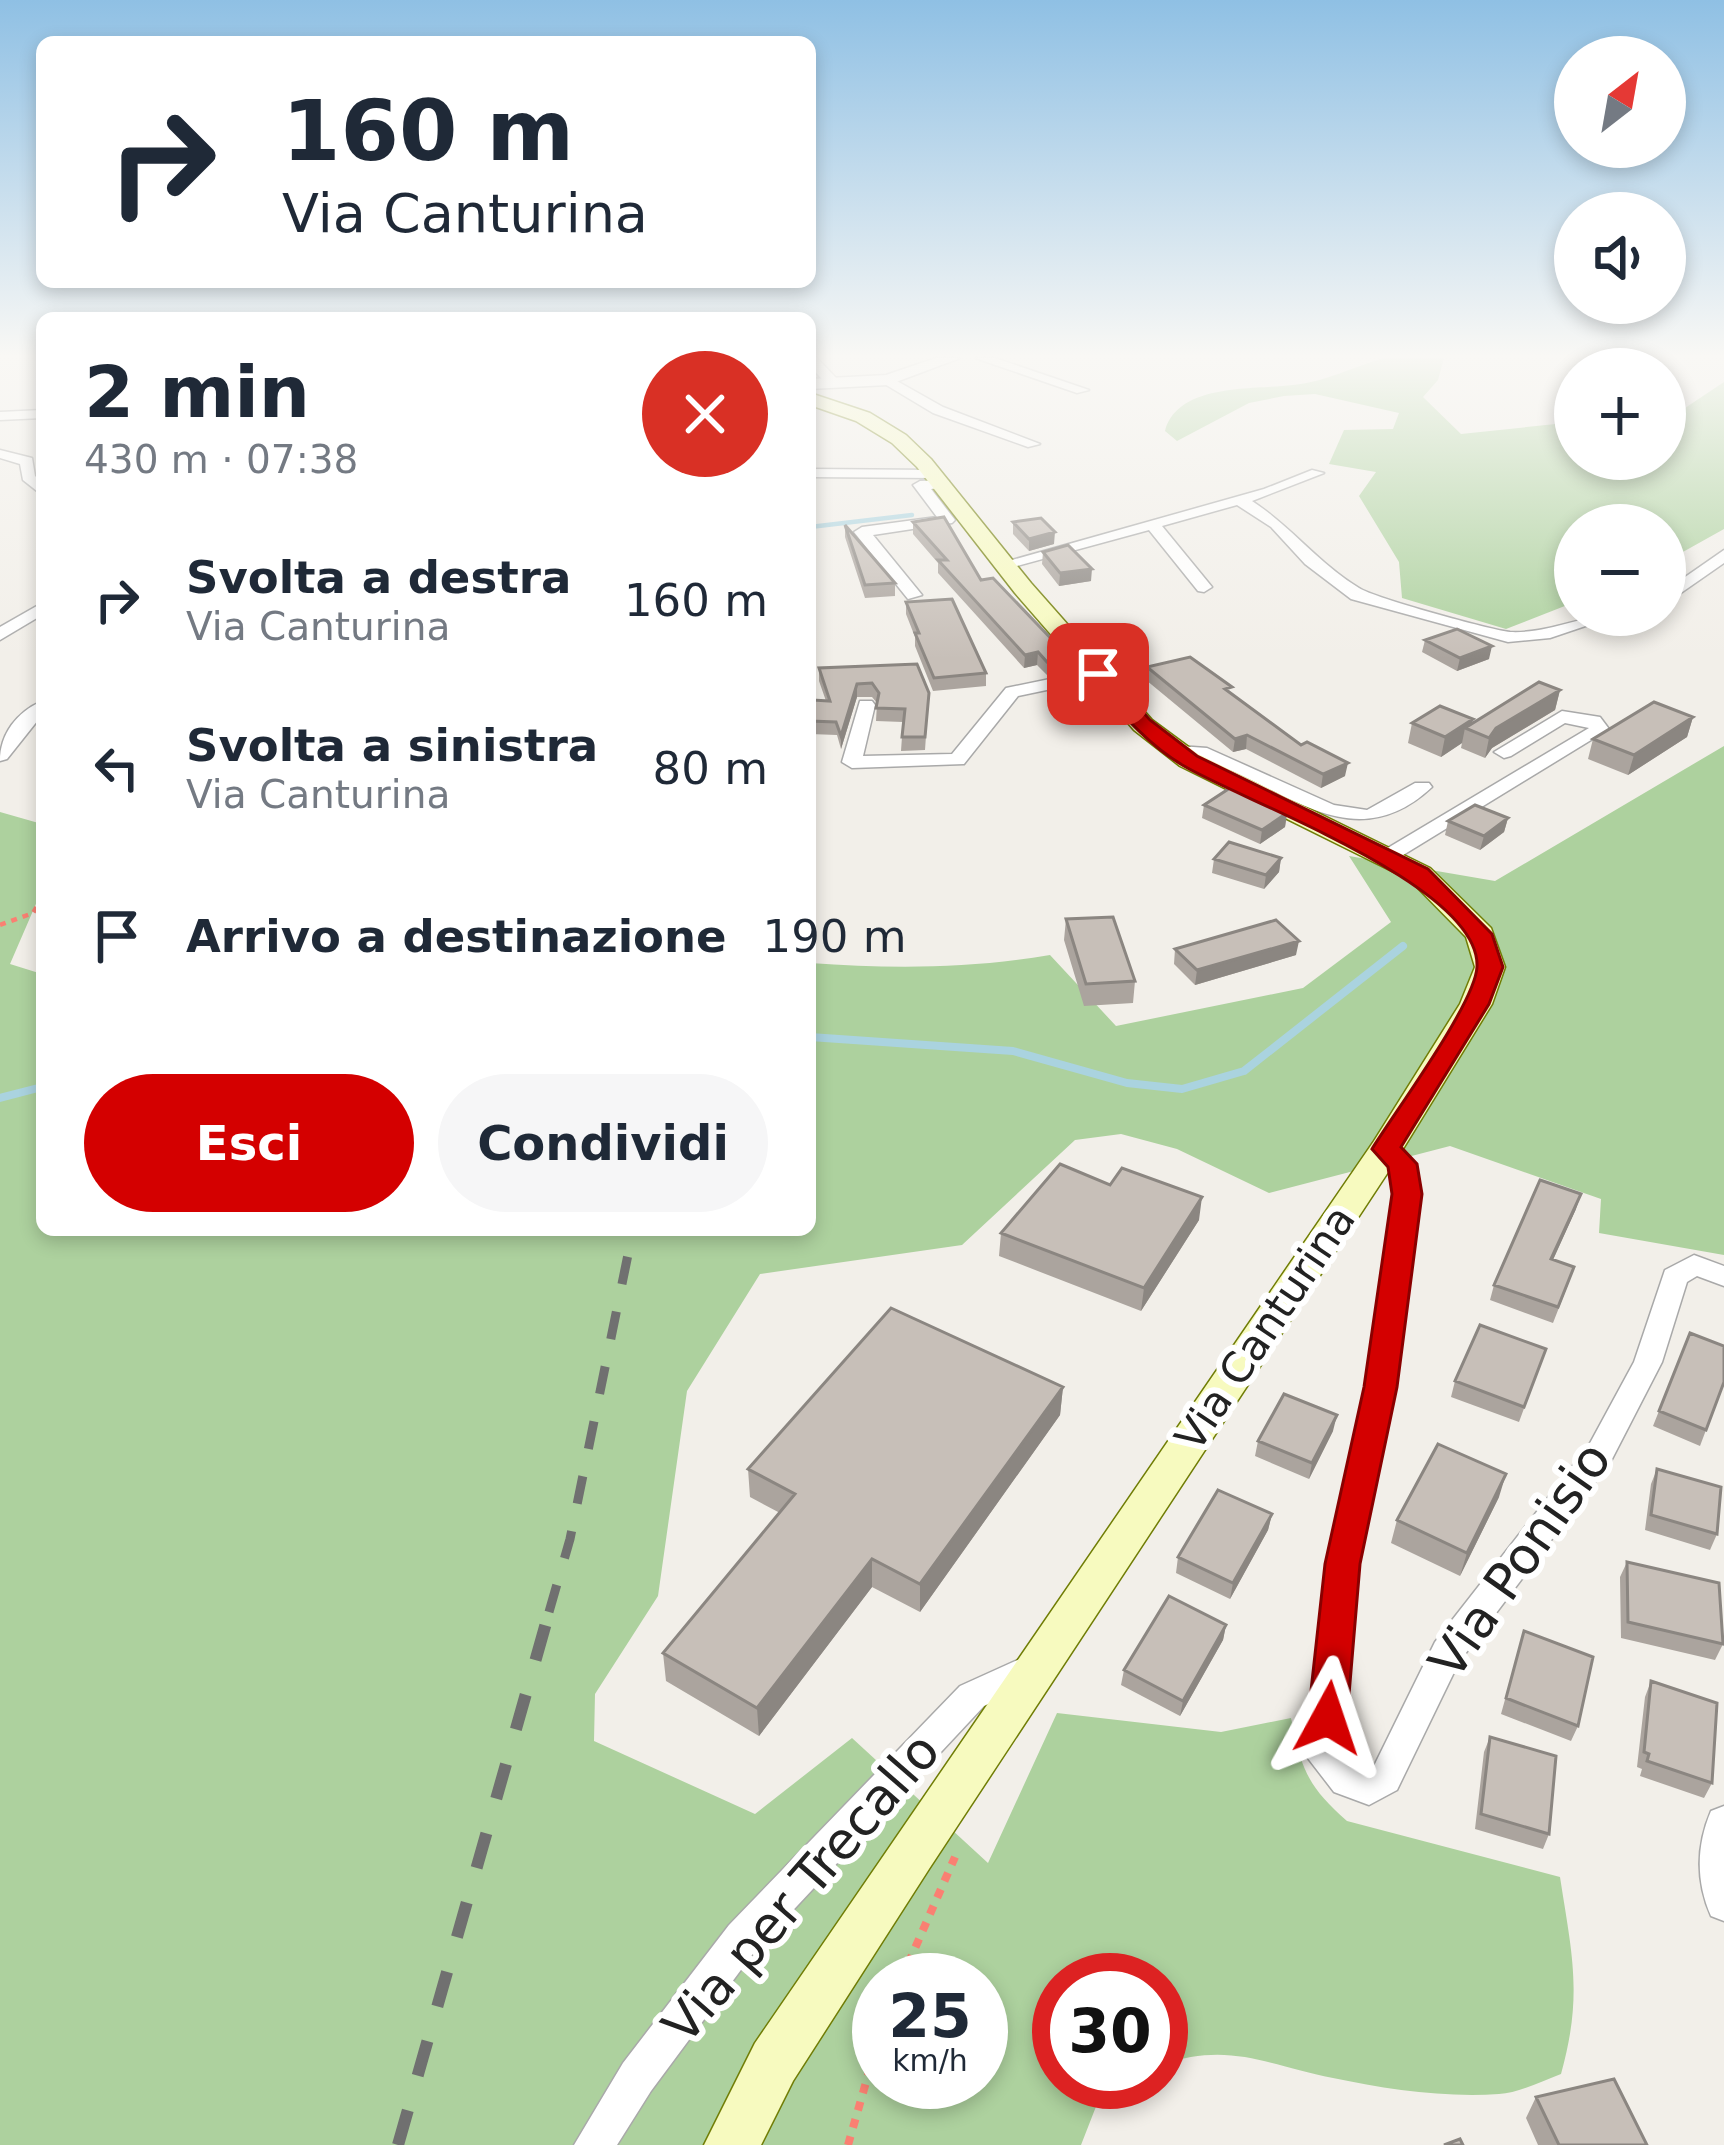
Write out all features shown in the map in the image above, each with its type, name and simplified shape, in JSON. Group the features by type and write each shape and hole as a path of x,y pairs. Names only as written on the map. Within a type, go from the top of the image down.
{"main road":[{"name":"Via Canturina","path":"732,2145 774,2062 1386,1149 1476,1004 1490,967 1480,934 1420,874 1179,752 1143,724 919,458"}],"street":[{"path":"16,458 27,461 28,477 36,484"},
{"path":"816,473 940,479"},
{"path":"1006,564 1240,500 1317,473"},
{"path":"914,596 862,532 947,520 920,485 940,479"},
{"path":"1240,500 1277,524 1311,561 1357,595 1493,635 1529,637 1554,630"},
{"path":"1151,524 1204,587"},
{"path":"1686,583 1724,555"},
{"path":"0,635 36,612"},
{"path":"866,705 853,762 957,760 1012,692 1098,674"},
{"path":"0,754 36,711"},
{"path":"1388,856 1600,729 1593,721 1562,717 1504,752"},
{"path":"1179,752 1200,752 1329,810 1349,813 1370,816 1422,787"},
{"name":"Via Ponisio","path":"1386,1149 1402,1164 1407,1194 1381,1387 1342,1564 1324,1757 1346,1781 1369,1789 1385,1779 1447,1652 1600,1453 1648,1362 1675,1277 1694,1265 1724,1276"},
{"name":"Via per Trecallo","path":"594,2145 637,2077 742,1938 972,1696 1039,1665"},
{"path":"1724,1823 1719,1895 1724,1903"}],"path":[{"path":"0,925 36,908"},
{"path":"848,2145 858,2109"}],"green space":[{"path":"1332,458 1554,458 1554,480 1686,480 1686,458 1724,458 1724,529 1686,550 1686,504 1554,504 1554,610 1506,629 1402,598 1399,562 1359,496 1376,472 1329,464"},
{"path":"1724,746 1724,1255 1599,1233 1601,1199 1450,1146 1269,1193 1177,1149 1121,1134 1075,1140 962,1245 760,1274 687,1391 658,1596 595,1694 594,1741 755,1814 852,1738 988,1863 1057,1713 1221,1732 1291,1718 1308,1775 1347,1821 1560,1877 1574,1998 1561,2074 1507,2093 1458,2095 1373,2086 1228,2055 1188,2058 1188,1953 1032,1953 1032,2109 1095,2109 1081,2145 0,2145 0,812 36,822 36,904 10,964 36,972 36,1236 816,1236 816,963 930,966 1050,955 1116,1026 1303,988 1391,922 1349,856 1495,881"}],"building":[{"path":"944,517 981,580 993,578 1060,648 1068,647 1076,656 1047,662 1038,652 1025,655 938,560 947,560 913,522"},
{"path":"1041,518 1055,532 1029,539 1013,522"},
{"path":"845,525 895,583 865,585"},
{"path":"1068,545 1092,569 1060,573 1043,552"},
{"path":"952,599 986,673 934,678 906,602"},
{"path":"1457,629 1492,646 1460,658 1425,640"},
{"path":"1118,647 1133,666 1118,668 1102,649"},
{"path":"1190,657 1301,745 1307,742 1348,763 1323,774 1247,735 1235,739 1147,667"},
{"path":"917,664 929,693 925,737 902,737 905,709 876,708 879,693 872,683 857,684 841,736 836,722 816,721 816,700 830,701 819,668"},
{"path":"1539,682 1560,690 1496,728 1489,738 1465,728"},
{"path":"1654,702 1693,717 1634,755 1593,739"},
{"path":"1440,706 1473,719 1445,737 1412,723"},
{"path":"1230,788 1287,813 1262,830 1204,805"},
{"path":"1475,805 1508,818 1484,836 1448,821"},
{"path":"1229,842 1281,858 1266,875 1214,859"},
{"path":"1113,917 1135,981 1086,984 1066,919"},
{"path":"1276,920 1299,941 1197,970 1175,949"},
{"path":"1060,1164 1110,1185 1122,1168 1202,1197 1144,1288 1001,1233"},
{"path":"1540,1180 1581,1194 1551,1259 1574,1267 1558,1307 1494,1285"},
{"path":"891,1308 1063,1387 920,1584 872,1559 757,1708 663,1653 795,1494 748,1469"},
{"path":"1480,1325 1546,1349 1524,1407 1455,1381"},
{"path":"1690,1333 1724,1346 1724,1382 1706,1430 1659,1411"},
{"path":"1284,1394 1337,1415 1312,1463 1258,1441"},
{"path":"1438,1444 1506,1474 1467,1553 1397,1520"},
{"path":"1657,1469 1721,1487 1717,1534 1651,1515"},
{"path":"1218,1490 1272,1514 1233,1583 1178,1557"},
{"path":"1627,1562 1719,1583 1723,1644 1628,1622"},
{"path":"1169,1596 1226,1625 1183,1701 1124,1670"},
{"path":"1524,1631 1593,1657 1578,1726 1506,1698"},
{"path":"1651,1681 1717,1703 1712,1783 1647,1761"},
{"path":"1490,1737 1556,1756 1549,1834 1481,1814"},
{"path":"1614,2079 1647,2145 1559,2145 1536,2097"}],"waterway":[{"path":"816,526 912,515"},
{"path":"816,1037 1013,1051 1127,1083 1182,1089 1244,1071 1403,946"},
{"path":"0,1098 36,1089"}],"railway":[{"path":"549,1612 570,1539 632,1236"},
{"path":"398,2145 550,1609"}],"route":[{"path":"1098,674 1143,724 1190,760 1420,874 1480,934 1490,967 1476,1004 1386,1149 1402,1164 1407,1194 1381,1387 1342,1564 1328,1718"}]}
